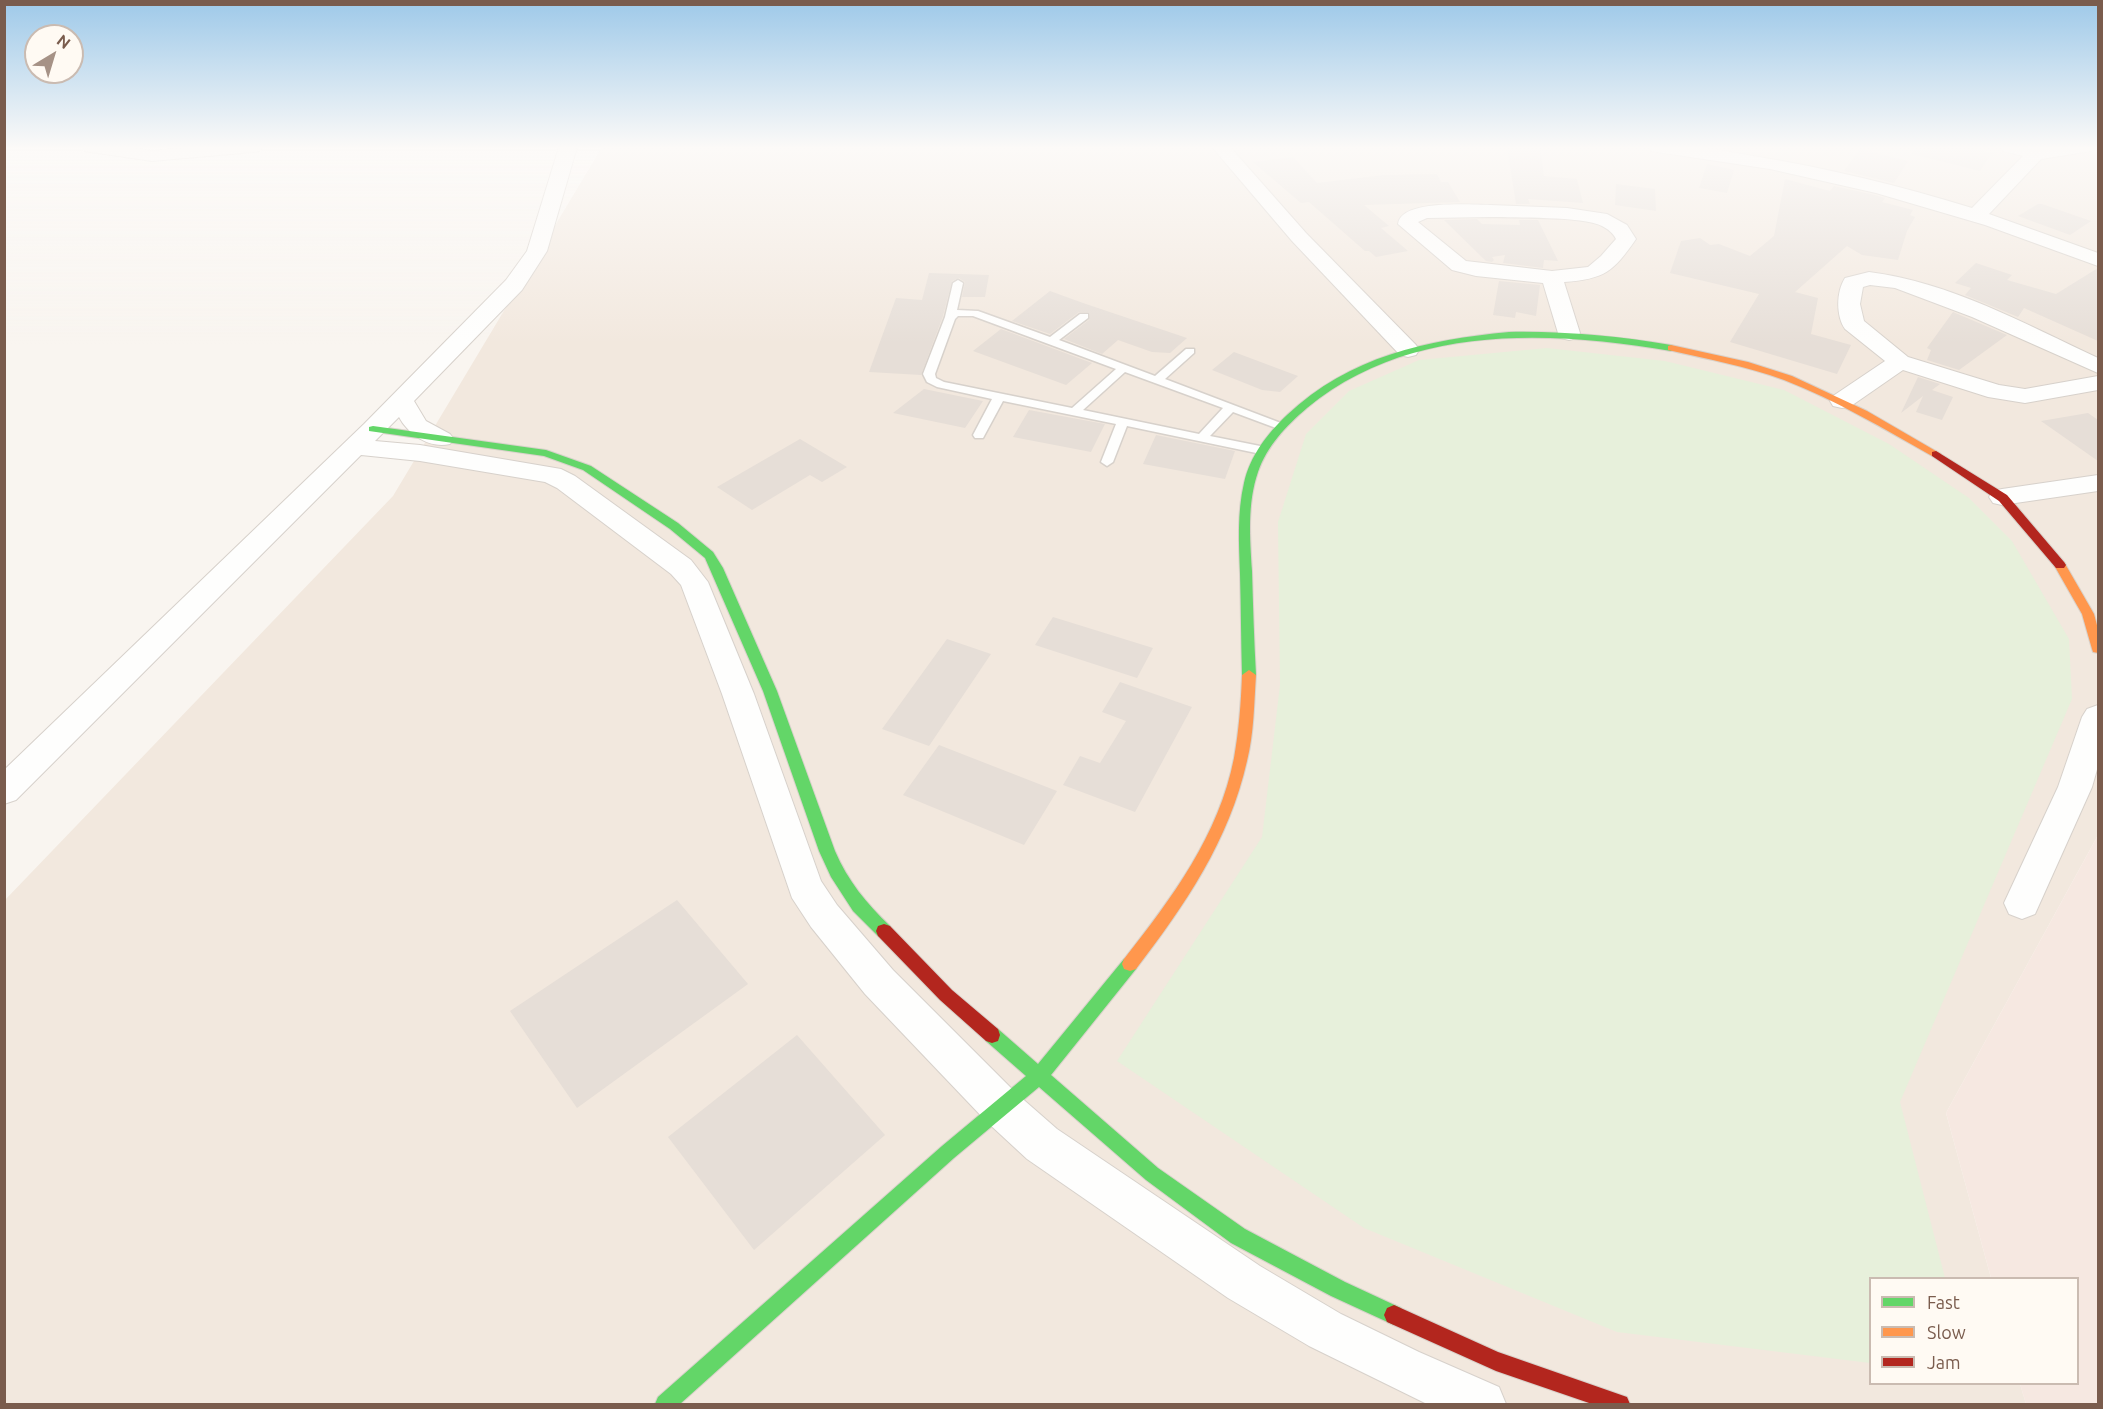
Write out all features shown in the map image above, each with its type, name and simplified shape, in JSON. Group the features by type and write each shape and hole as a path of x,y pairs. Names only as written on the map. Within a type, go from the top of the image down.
{"street":[{"path":"4,791 364,438 514,285 531,264 548,213"},
{"path":"1278,213 1408,350"},
{"path":"1423,213 1412,216 1408,224 1459,266 1476,270 1552,277 1593,273 1605,267 1626,239 1615,224 1598,217 1522,213"},
{"path":"1960,213 2098,260"},
{"path":"1975,217 1979,213"},
{"path":"1552,277 1569,333"},
{"path":"2098,366 1980,312 1899,282 1882,278 1859,280 1853,284 1850,304 1851,321 1900,362 1996,392 2018,396 2098,383"},
{"path":"665,1404 940,1159 1039,1076 1164,923 1213,842 1231,801 1243,757 1249,702 1248,620 1242,542 1246,492 1261,450 1280,425 1323,386 1363,367 1408,350 1472,338 1569,333 1635,341 1689,351 1767,371 1842,401 1943,458 2002,497 2063,567 2082,597 2098,649"},
{"path":"1842,401 1900,362"},
{"path":"401,400 430,446"},
{"path":"364,438 430,446 546,453 587,468 674,526 709,555 717,568 770,691 838,877 859,906 946,995 1152,1174 1238,1236 1338,1289 1496,1361 1620,1404"},
{"path":"313,487 367,463 430,446 552,475 566,482 681,567 694,582 742,705 805,887 813,901 879,982 1002,1108 1042,1144 1244,1281 1325,1330 1402,1369 1482,1404"},
{"path":"2002,497 2098,483"},
{"path":"2022,903 2087,793 2098,717"}],"lane":[{"path":"958,283 950,317 929,374 931,380 942,385 1073,413 1261,450"},
{"path":"950,317 956,314 974,313 1280,425"},
{"path":"1051,341 1084,316"},
{"path":"1157,380 1190,351"},
{"path":"1073,413 1124,368"},
{"path":"979,435 999,397"},
{"path":"1203,437 1231,407"},
{"path":"1107,462 1123,422"}],"shaded area":[{"path":"563,213 2098,213 2098,835 1946,1113 1991,1277 1869,1277 1869,1385 2020,1385 2026,1404 5,1404 4,901 393,496"},
{"path":"2098,835 2098,1404 2026,1404 2020,1385 2079,1385 2079,1277 1991,1277 1946,1113"}],"green space":[{"path":"1547,348 1665,361 1784,390 1889,444 1969,498 2012,541 2069,639 2072,699 1900,1102 1945,1277 1869,1277 1869,1363 1617,1332 1364,1228 1117,1061 1262,837 1280,685 1278,522 1306,434 1349,391 1419,360"}],"building":[{"path":"1321,213 1373,213 1389,226 1381,228 1408,251 1376,257 1369,251 1365,251"},
{"path":"1778,213 1911,213 1910,215 1915,217 1907,231 1898,260 1862,255 1847,246 1795,292 1818,298 1811,334 1851,345 1837,374 1730,342 1759,294 1670,273 1681,241 1700,238 1710,245 1719,244 1750,256 1774,236"},
{"path":"2023,213 2067,213 2091,221 2070,235 2018,216"},
{"path":"1477,219 1482,224 1520,225 1519,220 1538,220 1558,261 1544,260 1543,268 1503,263 1505,255 1492,257 1494,260 1492,262 1486,261 1444,220"},
{"path":"1976,263 2012,275 2007,280 2056,294 2098,268 2098,341 2024,308 2018,317 1965,295 1971,288 1955,283"},
{"path":"929,273 989,275 985,297 962,297 965,282 959,278 952,281 943,316 921,375 869,372 896,298 922,300"},
{"path":"1499,281 1540,285 1536,316 1516,312 1515,318 1493,315"},
{"path":"1050,291 1187,338 1170,353 1152,352 1118,340 1102,354 1064,339 1089,320 1088,312 1079,312 1050,334 1012,321"},
{"path":"1953,312 2007,335 1959,370 1927,360 1931,350 1927,348"},
{"path":"1001,329 1092,363 1066,385 973,351"},
{"path":"1234,352 1298,376 1280,392 1262,390 1212,370"},
{"path":"1918,377 1940,384 1932,390 1953,397 1942,420 1916,412 1923,396 1901,413"},
{"path":"924,389 983,401 965,428 893,413"},
{"path":"1029,410 1105,424 1091,452 1013,437"},
{"path":"2088,413 2098,420 2098,461 2041,421"},
{"path":"1156,435 1235,451 1225,479 1143,464"},
{"path":"800,439 847,467 822,482 810,475 752,510 717,487"},
{"path":"1053,617 1153,648 1137,678 1035,645"},
{"path":"947,639 991,654 929,746 882,729"},
{"path":"1120,682 1192,707 1135,812 1063,785 1080,756 1100,763 1126,721 1102,712"},
{"path":"939,745 1057,791 1024,845 903,795"},
{"path":"677,900 748,984 577,1108 510,1011"},
{"path":"797,1035 885,1135 754,1250 668,1137"}],"traffic: fast":[{"path":"1249,675 1244,522 1250,479 1260,454 1272,437 1322,390 1390,357 1429,346 1469,339 1550,334 1631,341 1671,348"},
{"path":"373,429 546,453 587,468 674,526 709,555 717,568 770,691 827,851 839,877 859,906 884,931"},
{"path":"665,1404 948,1152 1037,1078 1130,964"},
{"path":"992,1035 1152,1174 1238,1236 1338,1289 1394,1315"}],"traffic: slow":[{"path":"1671,348 1745,364 1788,378 1845,403 1936,454"},
{"path":"2060,565 2088,614 2098,649"},
{"path":"1130,964 1181,896 1218,831 1241,760 1247,719 1249,675"}],"traffic: jam":[{"path":"1936,454 2003,498 2060,565"},
{"path":"884,931 946,995 992,1035"},
{"path":"1394,1315 1496,1361 1620,1404"}]}
